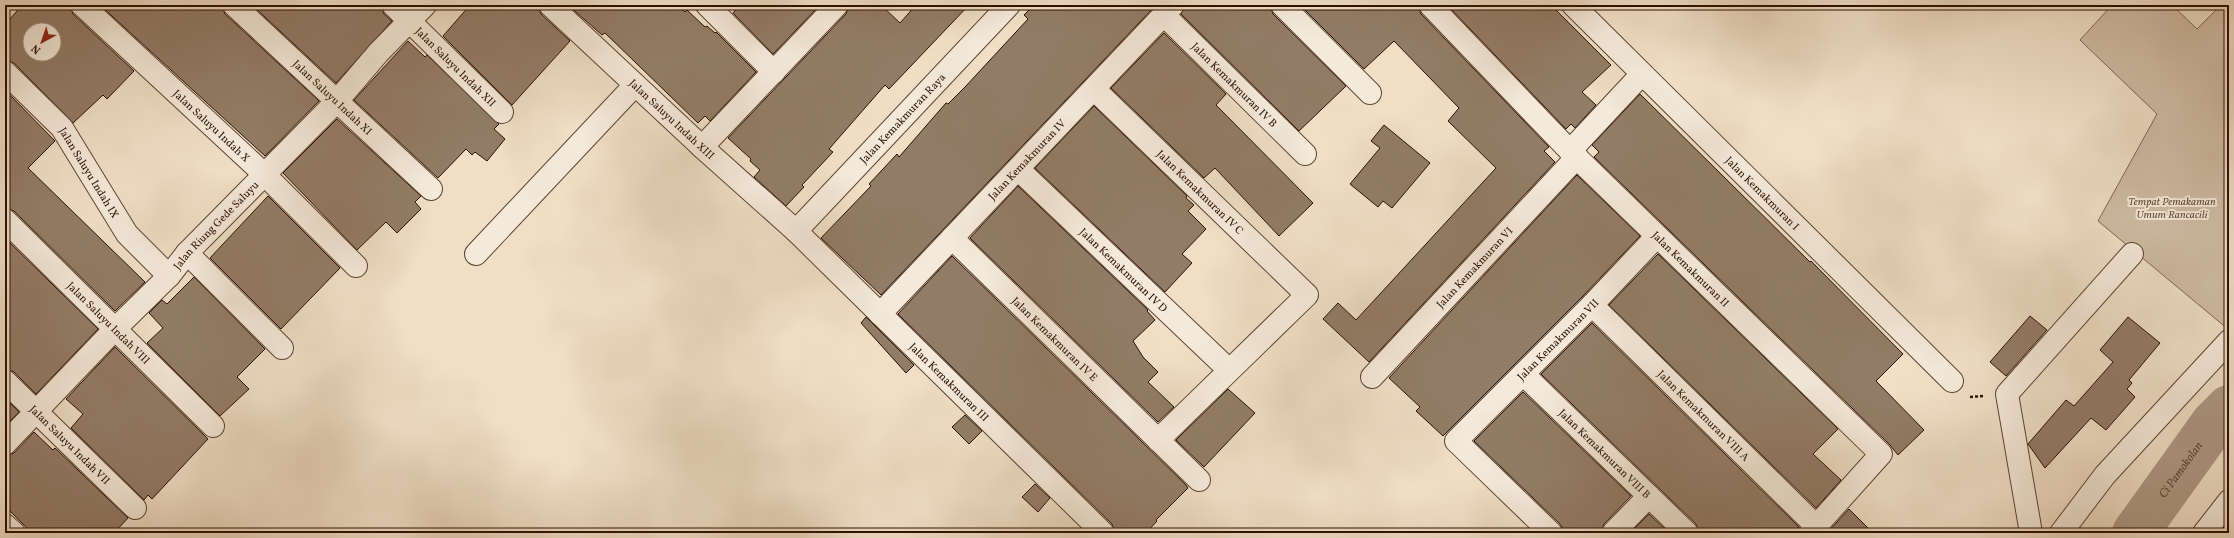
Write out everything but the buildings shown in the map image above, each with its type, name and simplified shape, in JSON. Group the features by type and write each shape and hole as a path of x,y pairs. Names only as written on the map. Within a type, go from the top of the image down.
{"street":[{"name":"Jalan Saluyu Indah X","path":"82,5 264,174 356,266"},
{"name":"Jalan Saluyu Indah XI","path":"234,5 432,189"},
{"name":"Jalan Saluyu Indah XII","path":"393,5 418,13 502,112"},
{"name":"Jalan Saluyu Indah XIII","path":"550,5 702,148 796,230"},
{"path":"707,5 774,72"},
{"path":"702,148 837,5"},
{"name":"Jalan Kemakmuran Raya","path":"796,230 1009,5"},
{"path":"1282,5 1370,93"},
{"name":"Jalan Kemakmuran II","path":"1430,5 1573,154 1881,454 1813,530"},
{"name":"Jalan Kemakmuran I","path":"1573,5 1641,75 1952,381"},
{"name":"Jalan Kemakmuran IV","path":"880,314 1168,10"},
{"name":"Jalan Kemakmuran IV B","path":"1168,10 1305,154"},
{"name":"Jalan Riung Gede Saluyu","path":"5,444 115,329 170,276 187,253 337,101 379,52 418,13"},
{"name":"Jalan Saluyu Indah IX","path":"5,72 62,128 127,234 170,276"},
{"name":"Jalan Kemakmuran VI","path":"1372,377 1573,154 1641,75"},
{"path":"476,254 635,85"},
{"name":"Jalan Kemakmuran IV C","path":"1094,89 1307,295 1229,370"},
{"name":"Jalan Kemakmuran IV D","path":"1018,169 1229,370"},
{"name":"Jalan Saluyu Indah VIII","path":"5,220 213,426"},
{"name":"Jalan Kemakmuran III","path":"796,230 1103,533"},
{"name":"Jalan Kemakmuran VII","path":"1551,533 1456,441 1592,305 1657,236"},
{"name":"Jalan Kemakmuran IV E","path":"952,238 1199,480"},
{"path":"187,253 282,348"},
{"path":"2031,533 2007,394 2132,254"},
{"name":"Jalan Kemakmuran VIII A","path":"1592,305 1813,530"},
{"path":"2061,533 2105,475 2229,341"},
{"path":"1158,440 1229,370"},
{"name":"Jalan Kemakmuran VIII B","path":"1523,374 1687,533"},
{"name":"Jalan Saluyu Indah VII","path":"5,381 135,508"},
{"path":"1613,533 1649,496"},
{"path":"2204,533 2229,501"},
{"path":"5,525 14,533"}],"path":[{"path":"1952,381 1970,397 2007,394"}],"green space":[{"name":"Tempat Pemakaman Umum Rancacili","path":"2112,5 2172,5 2197,29 2221,5 2229,5 2229,330 2098,221 2157,114 2080,40"}],"waterway":[{"name":"Ci Pamokolan","path":"2135,533 2214,423 2229,408"}]}
